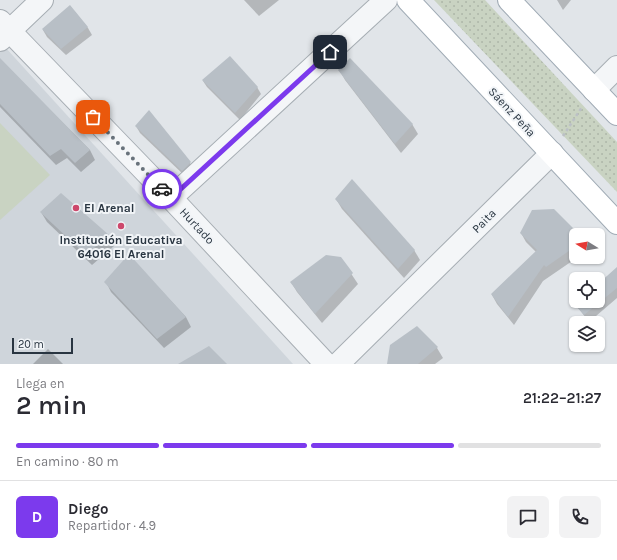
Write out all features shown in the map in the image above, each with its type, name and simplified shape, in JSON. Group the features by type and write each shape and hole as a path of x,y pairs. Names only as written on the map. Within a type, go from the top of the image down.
{"main road":[{"name":"Sáenz Peña","path":"408,0 617,223"},
{"path":"509,0 617,114"}],"street":[{"path":"3,31 42,0"},
{"path":"171,198 386,0"},
{"name":"Hurtado","path":"3,31 171,198 326,364"},
{"path":"594,90 617,67"},
{"name":"Paita","path":"347,361 552,154"}],"path":[{"path":"552,154 594,90"}],"shaded area":[{"name":"El Arenal","path":"5,47 293,364 0,364 0,52"}],"green space":[{"path":"434,0 485,0 617,142 617,192"},
{"path":"0,123 50,175 0,220"}],"building":[{"path":"70,5 88,27 61,49 42,29"},
{"path":"230,56 258,87 235,113 202,80"},
{"path":"0,58 90,150 75,163 61,149 50,156 0,104"},
{"path":"350,58 413,124 395,144 338,70"},
{"path":"149,110 191,162 182,171 135,126"},
{"path":"352,179 415,250 398,269 335,199"},
{"path":"61,193 109,235 86,255 40,212"},
{"path":"554,209 573,228 569,228 569,251 546,267 544,265 508,317 491,294 537,250 520,233 532,210"},
{"path":"129,254 186,317 157,339 104,282"},
{"path":"326,255 341,257 353,273 315,314 290,282"},
{"path":"617,267 617,288 605,298 605,278"},
{"path":"578,308 593,308 584,315"},
{"path":"417,326 438,347 418,364 387,364 390,345"},
{"path":"209,346 227,364 178,364"}],"way so far":[{"path":"93,117 162,189"}],"place":[{"name":"El Arenal","path":"76,208"},
{"name":"Institución Educativa 64016 El Arenal","path":"121,226"}],"route":[{"path":"162,189 171,198 330,52"}]}
